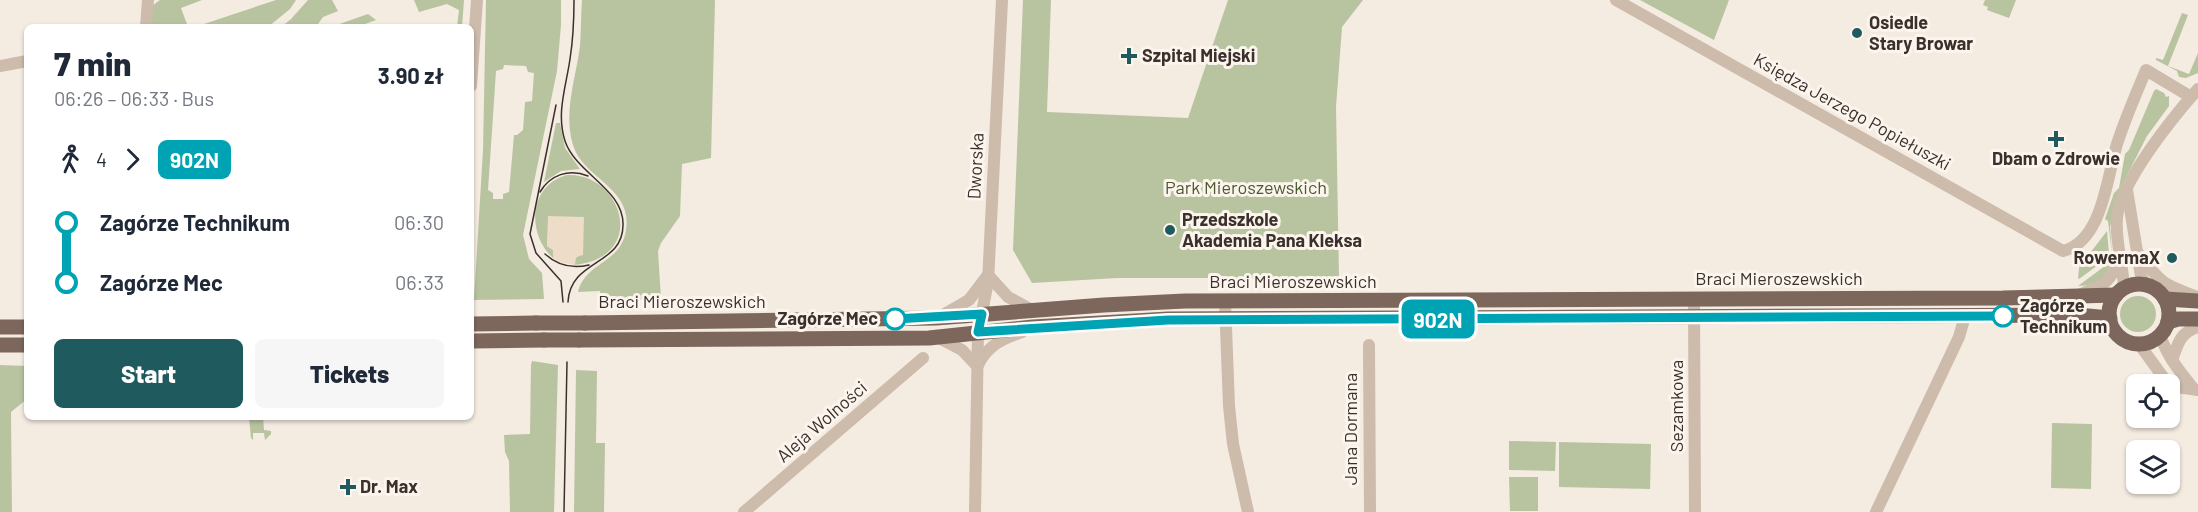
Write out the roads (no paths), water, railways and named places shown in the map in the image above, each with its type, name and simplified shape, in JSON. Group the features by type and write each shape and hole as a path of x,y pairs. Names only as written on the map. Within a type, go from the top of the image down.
{"main road":[{"path":"2135,284 2146,285 2154,288 2165,299 2168,306 2168,322 2160,335 2151,342 2139,344 2123,339 2117,333 2110,318 2110,306 2120,291 2135,284"},
{"name":"Braci Mieroszewskich","path":"474,324 936,318 1145,303 1225,301 2003,298 2074,296 2120,291"},
{"path":"1927,298 1947,303 1965,316 1971,310 2003,298"},
{"path":"2165,299 2198,299"},
{"name":"Braci Mieroszewskich","path":"474,341 938,337 1033,327 1168,320 2077,315 2110,318"},
{"path":"2168,322 2178,319 2198,319"},
{"path":"517,340 518,323"},
{"path":"0,327 24,327"},
{"path":"0,345 24,345"}],"street":[{"path":"146,24 148,0"},
{"path":"474,43 477,0"},
{"name":"Dworska","path":"975,512 978,332 988,275 1002,0"},
{"name":"Księdza Jerzego Popiełuszki","path":"1616,0 2063,251 2071,249 2097,217 2109,183 2117,143 2146,70 2194,93"},
{"path":"0,66 24,62"},
{"path":"2120,291 2120,255 2116,221 2119,206 2141,163 2194,93"},
{"path":"2127,190 2141,276 2146,285"},
{"path":"2137,252 2161,281 2198,299"},
{"path":"2074,296 2107,282 2114,273 2120,255"},
{"path":"936,318 957,309 969,300 988,275 1008,297 1032,310"},
{"name":"Sezamkowa","path":"1695,300 1695,512"},
{"path":"1225,301 1229,406 1233,444 1248,512"},
{"path":"1876,512 1959,337 1965,316"},
{"path":"938,337 962,350 977,366 984,353 996,342 1033,327"},
{"path":"2172,360 2182,336 2187,330 2198,327"},
{"path":"2160,335 2172,360 2196,389"},
{"path":"2139,344 2166,381 2177,387 2196,389"},
{"name":"Jana Dormana","path":"1369,345 1370,512"},
{"name":"Aleja Wolności","path":"744,512 923,358"}],"tram line":[{"path":"568,302 571,288 577,278 615,248 621,238 623,225 616,201 571,153 562,131 563,100 572,45 574,0"},
{"path":"556,105 530,234 536,253 561,281 563,302"},
{"path":"540,192 555,177 567,173 588,176"},
{"path":"545,254 565,266 589,265"},
{"path":"564,512 567,362"}],"place":[{"name":"Osiedle Stary Browar","path":"1857,33"},
{"name":"Szpital Miejski","path":"1129,56"},
{"name":"Dbam o Zdrowie","path":"2056,139"},
{"name":"Przedszkole Akademia Pana Kleksa","path":"1170,230"},
{"name":"RowermaX","path":"2172,258"},
{"name":"Zagórze Technikum","path":"2003,316"},
{"name":"Zagórze Mec","path":"895,319"},
{"name":"Dr. Max","path":"348,487"}],"park label":[{"name":"Park Mieroszewskich","path":"1246,188"}]}
